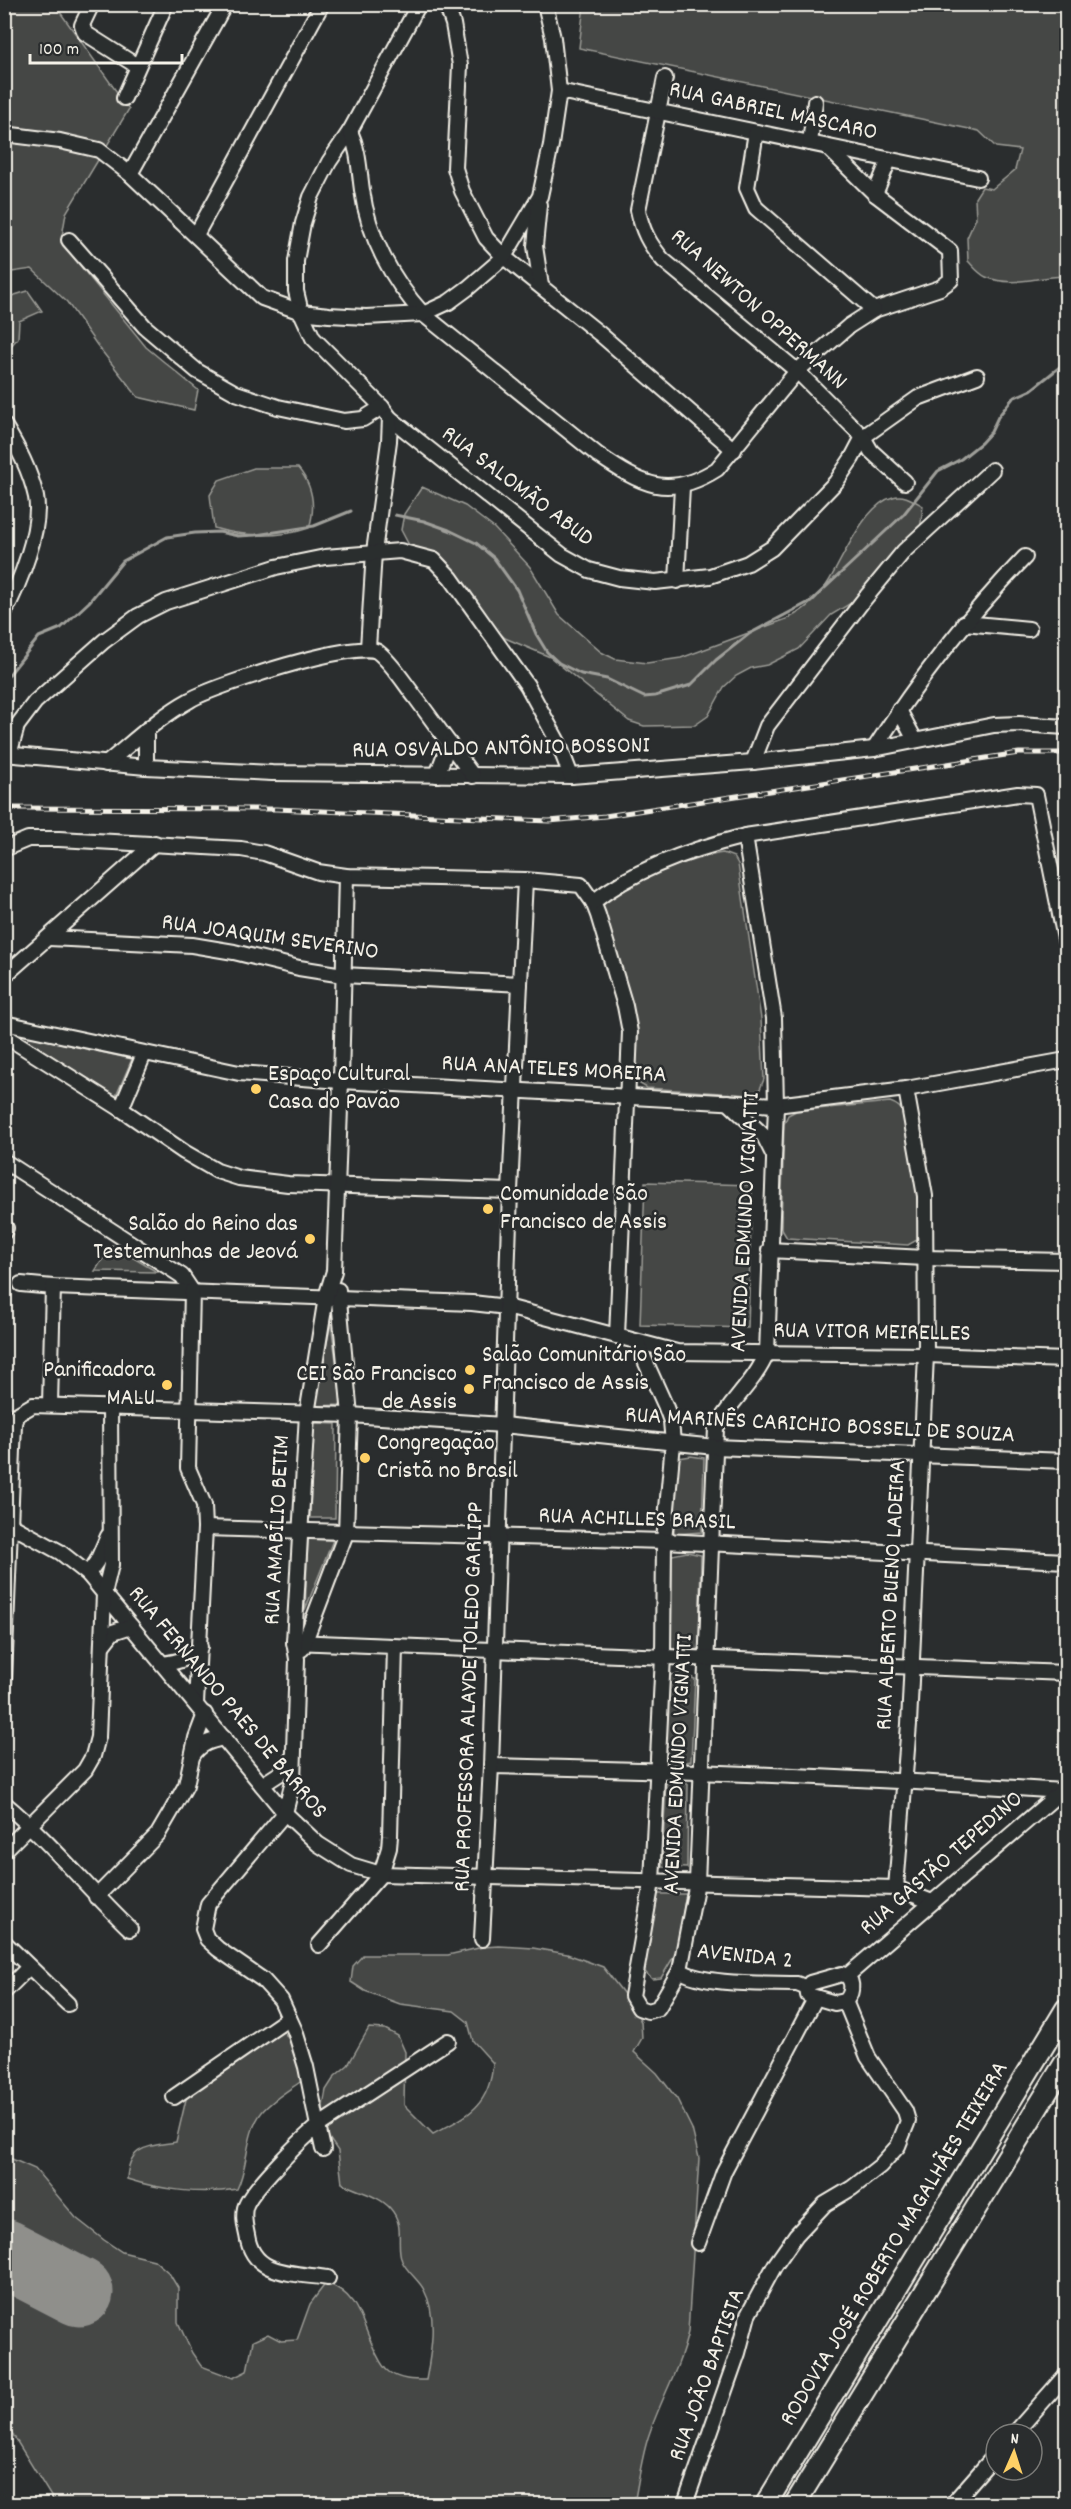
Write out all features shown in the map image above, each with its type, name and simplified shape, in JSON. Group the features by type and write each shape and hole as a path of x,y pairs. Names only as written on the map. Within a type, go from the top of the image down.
{"highway":[{"name":"RODOVIA JOSÉ ROBERTO MAGALHÃES TEIXEIRA","path":"766,2505 1066,2009"},
{"name":"RODOVIA JOSÉ ROBERTO MAGALHÃES TEIXEIRA","path":"795,2505 1066,2061"}],"street":[{"path":"92,4 82,25 85,33 137,66"},
{"path":"124,98 166,4"},
{"path":"130,174 225,4"},
{"path":"196,235 322,4"},
{"name":"RUA SALOMÃO ABUD","path":"419,4 350,131 329,162 311,197 303,223 296,261 297,291 301,312 313,338 386,413 562,555 589,570 619,578 654,582 710,576 748,563 772,548 836,482 863,437 918,398 977,376"},
{"path":"446,4 453,24 460,65 455,168 462,191 486,238 504,257 734,450"},
{"path":"540,286 535,246 540,196 559,92 553,38 545,4"},
{"name":"RUA NEWTON OPPERMANN","path":"665,78 638,210 641,226 648,242 663,260 797,371 863,437 871,451 904,482"},
{"name":"RUA GABRIEL MASCARO","path":"559,92 978,178"},
{"path":"810,143 816,102"},
{"path":"350,131 356,145 368,216 379,246 404,293 423,314 598,455 624,473 645,483 682,487 700,480 717,469 797,371 849,326 874,310 940,288 951,280 950,251 875,194 828,148"},
{"path":"756,132 747,188 756,208 874,310"},
{"path":"4,134 60,141 99,150 130,174 262,298 301,312 366,317 423,314 449,302 504,257 540,196"},
{"path":"875,194 890,160"},
{"path":"69,240 145,327 197,371 236,393 278,407 344,420 363,419 386,413 389,441 374,552 368,648"},
{"path":"4,425 26,463 37,500 34,529 26,563 4,613"},
{"path":"753,762 767,726 862,602 904,551 992,471"},
{"path":"677,581 682,487"},
{"path":"7,755 17,726 35,702 96,647 138,616 166,602 276,567 325,557 400,551 434,560 452,579 527,685 558,742 571,776"},
{"path":"874,749 899,710 964,623 1025,557"},
{"path":"964,623 1029,629"},
{"path":"106,764 146,730 190,699 288,665 354,649 368,648 377,651 396,671 473,776"},
{"path":"899,710 915,740"},
{"name":"RUA OSVALDO ANTÔNIO BOSSONI","path":"7,755 146,767 272,773 571,776 753,762 874,749 994,725 1066,727"},
{"path":"146,730 146,767"},
{"path":"437,775 449,743"},
{"path":"593,902 615,885 702,847 745,837 1018,794 1036,795 1066,944"},
{"name":"AVENIDA EDMUNDO VIGNATTI","path":"637,1343 665,1405 673,1443 664,1542 663,1656 652,1882 633,1991 636,2004 644,2010 658,2008 680,1970 697,1882 704,1772 717,1428 724,1413 744,1392 761,1368 767,1353 776,1105 774,1018 745,837"},
{"path":"4,849 28,839 155,843 241,849 318,872 346,876 525,880 581,885 593,902 625,1006 630,1032 617,1336"},
{"path":"4,976 155,843"},
{"path":"346,876 333,1297 350,1415 346,1533 300,1643 1066,1673"},
{"name":"RUA PROFESSORA ALAYDE TOLEDO GARLIPP","path":"482,1939 491,1766 514,1089 525,880"},
{"name":"RUA JOAQUIM SEVERINO","path":"49,938 192,945 234,952 299,969 342,975 520,984"},
{"name":"RUA ANA TELES MOREIRA","path":"4,1023 239,1073 341,1081 776,1105 906,1089 1066,1060"},
{"path":"4,1035 184,1152 217,1171 239,1178 338,1187 510,1191"},
{"path":"121,1109 144,1054"},
{"name":"RUA ALBERTO BUENO LADEIRA","path":"896,1888 911,1667 926,1355 925,1196 906,1089"},
{"path":"728,1102 764,1136 773,1155"},
{"path":"4,1161 165,1264 182,1276 192,1291 188,1468 204,1505 205,1528 200,1647 201,1709 186,1785 158,1834 96,1897"},
{"path":"769,1250 1066,1262"},
{"path":"159,1290 165,1264"},
{"name":"RUA VITOR MEIRELLES","path":"21,1284 472,1303 507,1307 677,1352 926,1355 1066,1360"},
{"path":"50,1404 53,1287"},
{"name":"RUA AMABÍLIO BETIM","path":"323,2149 306,2067 281,2000 263,1980 207,1939 203,1929 208,1904 285,1813 293,1781 307,1414 333,1297"},
{"name":"RUA MARINÊS CARICHIO BOSSELI DE SOUZA","path":"7,1524 14,1424 16,1415 33,1404 350,1415 502,1425 715,1448 1066,1461"},
{"path":"4,1851 85,1770 93,1756 98,1737 104,1594 111,1565 110,1406"},
{"path":"4,1680 7,1524"},
{"name":"RUA FERNANDO PAES DE BARROS","path":"7,1524 60,1552 88,1574 285,1813 318,1844 351,1865 381,1874 896,1888 932,1902"},
{"name":"RUA ACHILLES BRASIL","path":"205,1528 664,1542 1066,1562"},
{"path":"88,1574 97,1561 110,1531"},
{"path":"102,1646 113,1632 132,1626"},
{"path":"162,1664 177,1662 189,1657 200,1647"},
{"path":"319,1945 381,1874 389,1848 395,1647"},
{"path":"193,1755 206,1742 224,1738"},
{"path":"262,1785 279,1774 293,1757"},
{"path":"491,1766 658,1769 1064,1789"},
{"name":"RUA GASTÃO TEPEDINO","path":"847,1976 1064,1789"},
{"path":"4,1803 30,1825 96,1897 129,1929"},
{"path":"4,1942 68,2004"},
{"path":"4,1992 29,1967"},
{"name":"AVENIDA 2","path":"680,1970 686,1974 723,1981 797,1984 811,1993 838,2003 844,2001"},
{"path":"698,2243 724,2171 811,1993 810,1983 842,1974 847,1976 851,1981 851,1994 844,2001"},
{"name":"RUA JOÃO BAPTISTA","path":"685,2505 738,2353 748,2315 756,2299 796,2235 825,2204 852,2188 880,2166 898,2146 908,2121 907,2115 868,2057 844,2001"},
{"path":"174,2097 289,2018"},
{"path":"328,2278 285,2272 270,2268 258,2260 248,2246 244,2217 245,2205 318,2126 448,2041"},
{"path":"1024,2422 1066,2374"},
{"path":"952,2505 984,2468"}],"shaded area":[{"path":"4,5 55,5 129,109 66,213 61,242 146,347 198,390 194,410 138,397 67,302 32,269 5,273"},
{"path":"584,5 1066,5 1066,276 1016,282 996,280 983,276 968,261 967,238 976,218 975,198 982,187 992,189 1015,170 1020,150 996,147 979,131 579,48"},
{"path":"28,291 42,311 19,321 18,338 10,347 5,344 5,298"},
{"path":"254,468 298,468 312,496 309,528 262,535 214,528 210,495 219,480"},
{"path":"422,487 465,506 494,528 530,567 559,615 601,652 615,659 647,663 681,658 795,615 821,593 856,533 873,510 883,502 897,496 909,498 923,506 919,538 861,597 831,615 799,649 767,665 751,668 736,676 724,687 708,716 695,725 644,726 629,721 550,657 505,638 410,547 401,530 404,514"},
{"path":"723,853 734,857 738,864 761,1019 764,1079 760,1089 750,1095 647,1088 640,1084 634,1075 603,912 604,904 612,895 641,879 696,859"},
{"path":"15,1033 132,1059 116,1096"},
{"path":"890,1102 899,1106 907,1123 918,1199 919,1232 917,1240 908,1245 787,1238 781,1228 784,1124 788,1115 796,1111"},
{"path":"645,1182 752,1185 748,1328 640,1325"},
{"path":"112,1245 157,1272 95,1271"},
{"path":"331,1323 342,1405 314,1406"},
{"path":"313,1423 336,1424 335,1518 310,1518"},
{"path":"691,1456 704,1458 702,1532 674,1534 674,1496 679,1458"},
{"path":"308,1539 333,1540 305,1610"},
{"path":"687,1552 701,1555 699,1648 685,1652 671,1648 672,1555"},
{"path":"682,1674 695,1679 691,1761 678,1764 666,1763 668,1675"},
{"path":"666,1783 688,1784 687,1868 662,1867"},
{"path":"657,1894 686,1894 677,1951 661,1978 652,1979 644,1971"},
{"path":"499,1946 533,1948 567,1954 603,1967 634,2007 641,2022 642,2038 634,2052 657,2073 677,2099 692,2129 699,2158 688,2332 680,2359 647,2441 634,2504 54,2504 5,2422 4,2283 26,2296 42,2299 74,2299 81,2286 5,2249 5,2156 35,2169 76,2218 104,2240 122,2252 154,2260 169,2273 178,2288 178,2322 192,2353 201,2366 233,2378 247,2371 253,2341 268,2334 281,2341 297,2340 310,2304 326,2283 346,2294 353,2302 378,2358 387,2370 402,2378 426,2380 432,2335 428,2300 422,2286 402,2261 398,2221 390,2208 374,2197 342,2183 338,2151 329,2138 324,2122 323,2106 326,2090 335,2076 348,2065 369,2028 385,2029 398,2036 405,2052 404,2105 433,2134 475,2108 487,2090 493,2063 473,2041 468,2022 454,2011 400,2004 365,1991 351,1982 353,1966 363,1955 448,1955"},
{"path":"269,2023 280,2026 304,2062 303,2080 271,2103 257,2120 237,2189 210,2192 182,2190 127,2179 131,2160 141,2150 176,2142 187,2095 240,2052"}],"waterway":[{"path":"395,515 424,521 449,530 476,543 494,558 517,590 536,634 547,652 559,663 581,674 607,679 644,697 655,696 691,685 716,660 749,634 811,601 903,515 938,471 961,459 981,443 1013,398 1031,390 1066,362"},
{"path":"4,681 39,637 61,628 89,602 123,561 167,537 219,532 238,536 256,535 314,526 351,511"}],"runway":[{"path":"4,2253 79,2292"}],"railway":[{"path":"4,808 276,809 549,821 605,816 1019,753 1066,753"}],"place":[{"name":"Espaço Cultural Casa do Pavão","path":"256,1089"},
{"name":"Comunidade São Francisco de Assis","path":"488,1209"},
{"name":"Salão do Reino das Testemunhas de Jeová","path":"310,1239"},
{"name":"Salão Comunitário São Francisco de Assis","path":"470,1370"},
{"name":"Panificadora MALU","path":"167,1385"},
{"name":"CEI São Francisco de Assis","path":"469,1389"},
{"name":"Congregação Cristã no Brasil","path":"365,1458"}]}
